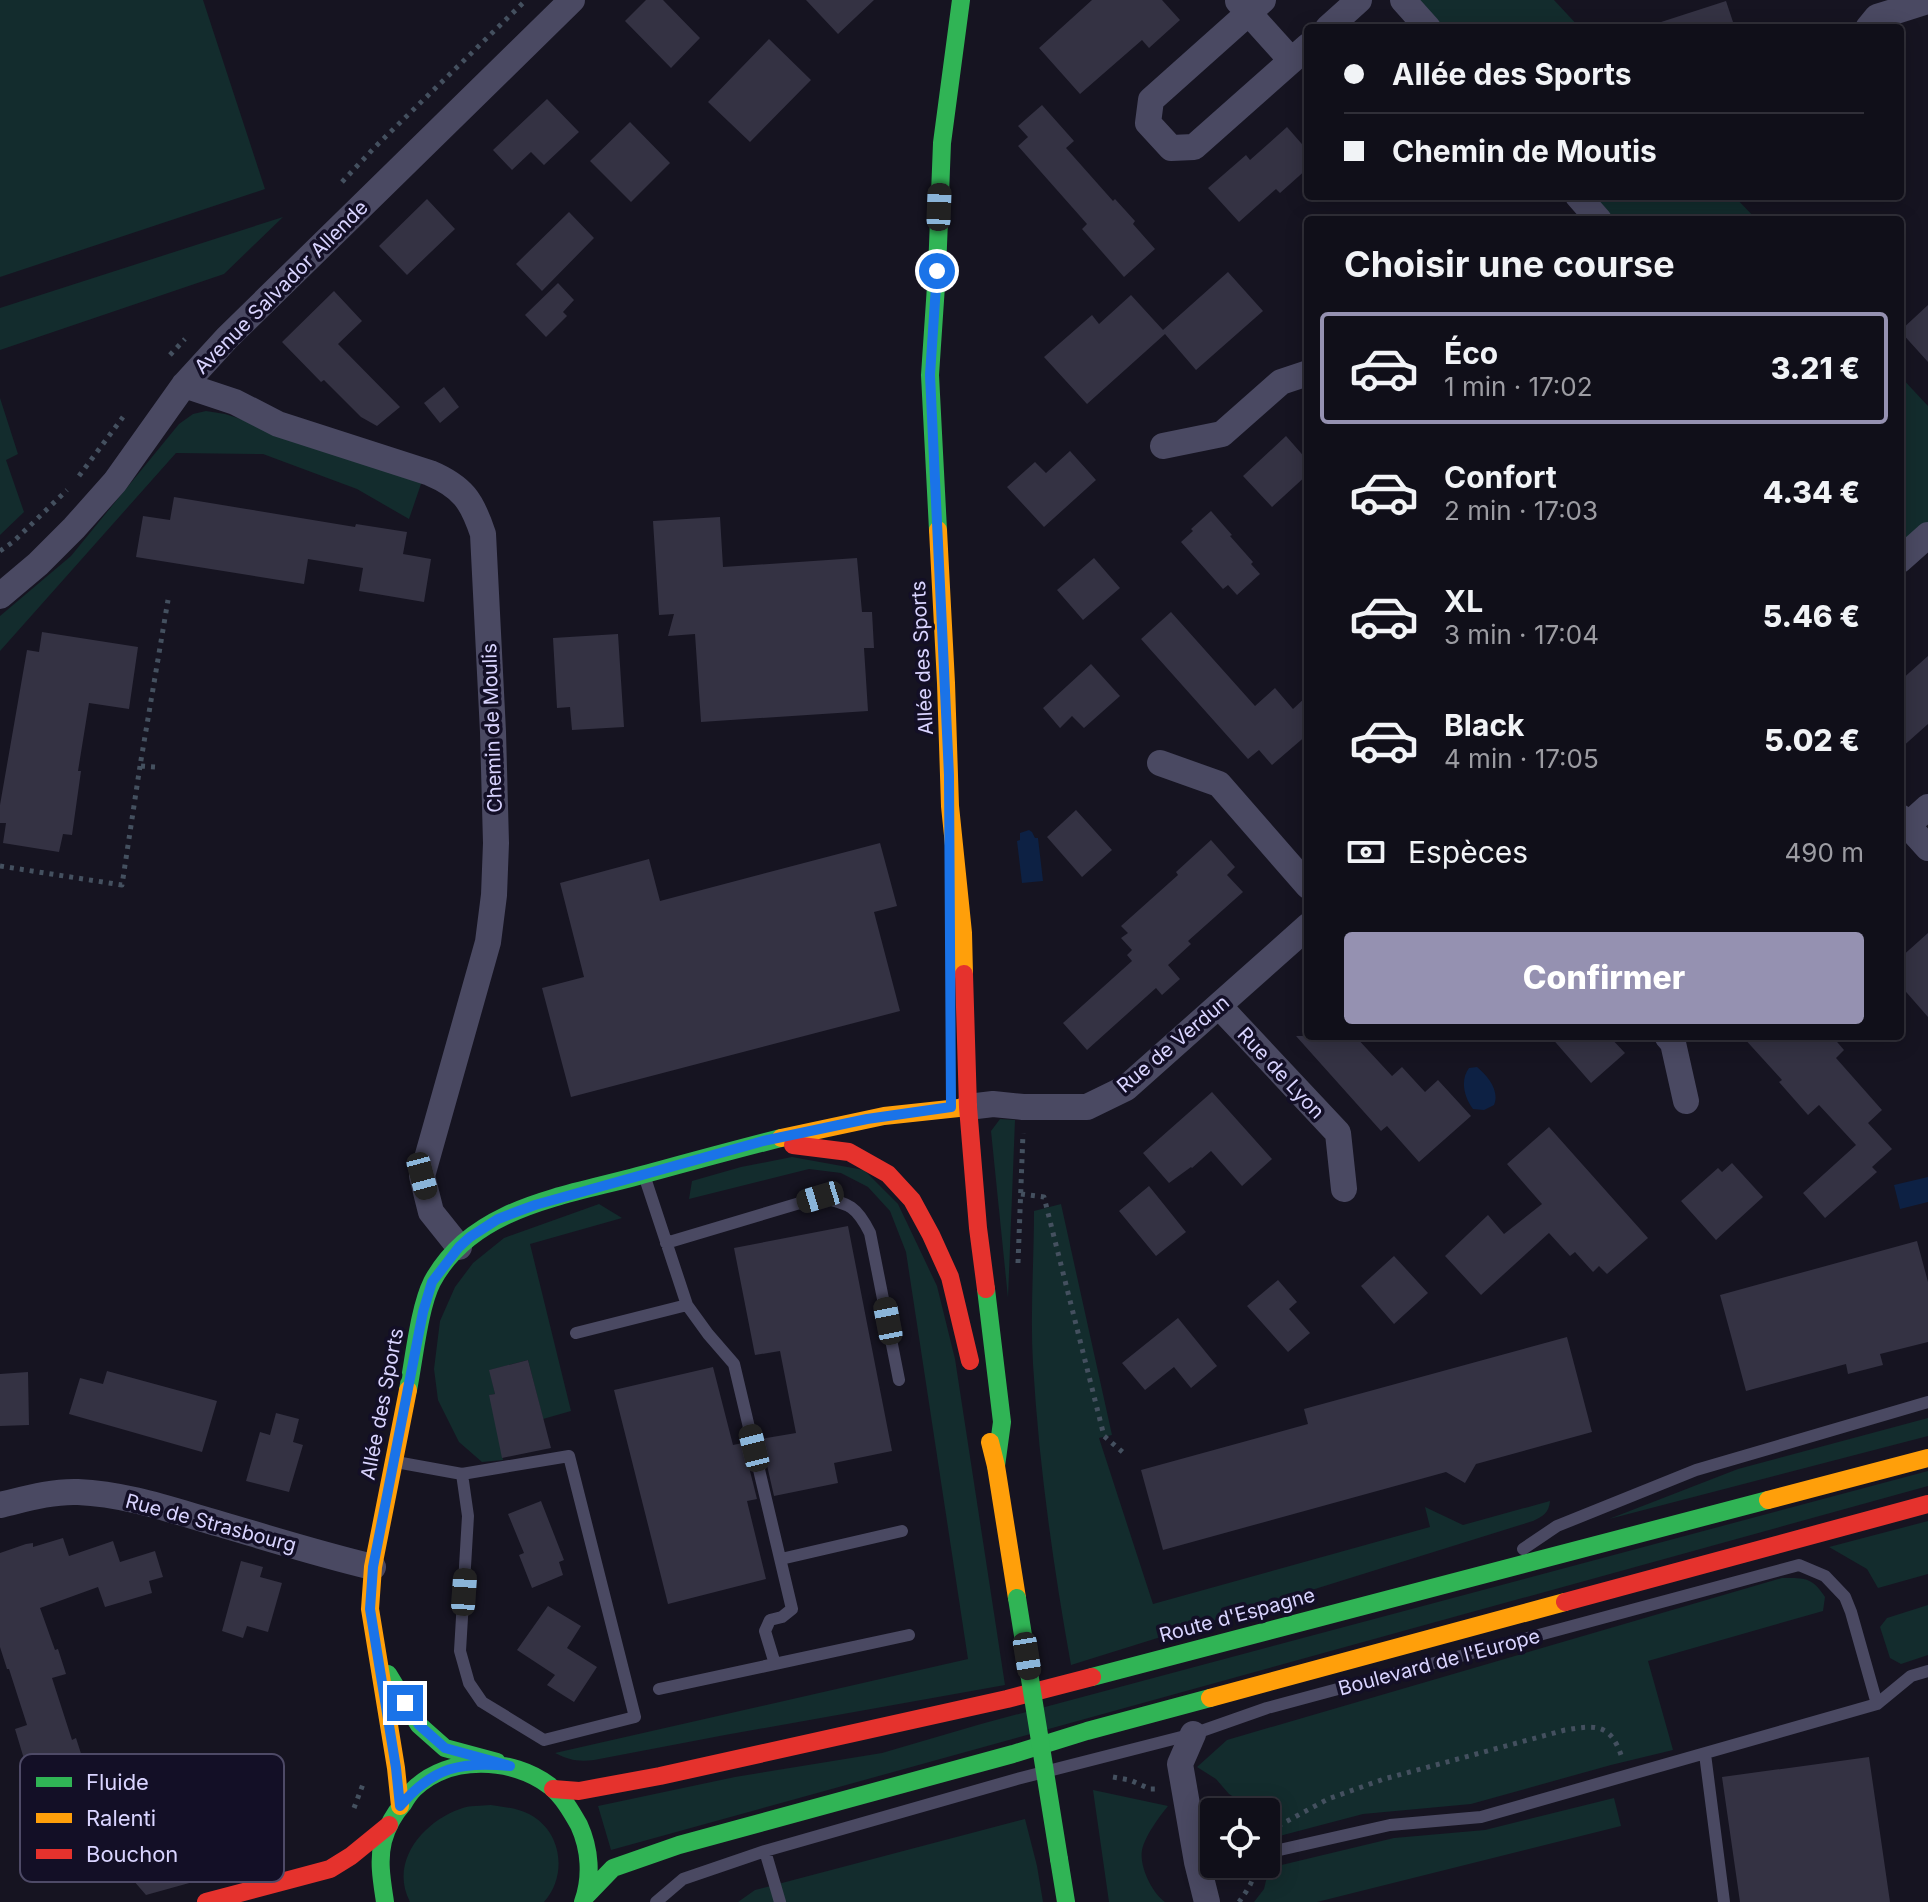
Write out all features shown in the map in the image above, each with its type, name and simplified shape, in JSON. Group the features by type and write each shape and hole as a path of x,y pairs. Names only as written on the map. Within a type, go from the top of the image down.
{"street":[{"name":"Avenue Salvador Allende","path":"3,592 38,564 115,482 184,385 227,338 572,0"},
{"name":"Allée des Sports","path":"400,1806 370,1609 373,1567 423,1312 432,1282 459,1247 498,1219 535,1205 763,1141 867,1119 957,1112 963,933 950,806 930,375 942,143 961,0"},
{"path":"1332,24 1359,0"},
{"path":"1403,0 1424,24"},
{"path":"1871,24 1877,17 1928,1"},
{"path":"1249,4 1300,53 1194,147 1171,148 1148,123 1151,100 1249,4"},
{"path":"1582,200 1596,216"},
{"path":"1163,446 1222,434 1281,382 1304,374"},
{"name":"Chemin de Moulis","path":"184,385 235,402 278,424 440,477 463,494 476,511 483,534 492,706 496,843 494,895 488,942 422,1176 431,1212 459,1247"},
{"path":"1904,553 1928,535"},
{"path":"1160,763 1219,784 1304,881"},
{"path":"1928,807 1904,821 1928,848"},
{"name":"Rue de Verdun","path":"957,1112 993,1104 1087,1107 1126,1088 1304,930"},
{"name":"Rue de Lyon","path":"1219,1006 1338,1133 1344,1189"},
{"path":"1670,1040 1686,1101"},
{"path":"957,1112 978,1228 1002,1422 996,1466"},
{"name":"Allée des Sports","path":"763,1141 849,1152 888,1174 912,1200 950,1277 972,1369 956,1243"},
{"path":"985,1421 996,1466 1066,1902"},
{"name":"Route d'Espagne","path":"553,1789 579,1791 660,1776 1007,1699 1928,1458"},
{"name":"Rue de Strasbourg","path":"0,1505 41,1495 77,1492 116,1497 162,1506 373,1567"},
{"path":"584,1899 613,1868 679,1845 1013,1754 1146,1714 1928,1504"},
{"path":"379,1658 419,1725 445,1748 537,1777 569,1805 588,1847 590,1868 584,1899"},
{"path":"1193,1734 1180,1764 1200,1843"},
{"path":"385,1902 380,1876 382,1847 389,1825 413,1791 428,1779 453,1768 480,1763 510,1766"},
{"path":"284,1881 330,1869 389,1825"},
{"path":"1206,1878 1207,1902"},
{"path":"206,1902 281,1882"}],"lane":[{"path":"644,1175 687,1305 734,1364 792,1609 782,1617 770,1620 765,1631 775,1664"},
{"path":"666,1243 820,1197 843,1203 860,1214 870,1233 899,1380"},
{"path":"576,1333 687,1305"},
{"path":"1489,1571 1557,1526 1696,1470 1928,1402"},
{"path":"393,1461 462,1474 569,1456 635,1717 544,1740 482,1702 469,1683 460,1651 468,1516 462,1474"},
{"path":"781,1559 902,1531"},
{"name":"Boulevard de l'Europe","path":"1193,1734 1267,1708 1799,1565 1825,1576 1845,1597 1877,1704"},
{"path":"659,1689 909,1635"},
{"path":"1280,1850 1390,1825 1481,1817 1877,1704 1911,1676 1928,1671"},
{"path":"656,1902 683,1879 765,1851 1017,1779 1193,1734"},
{"path":"1705,1754 1724,1902"},
{"path":"765,1851 780,1902"}],"path":[{"path":"0,866 122,885 168,600"},
{"path":"140,766 155,767"},
{"path":"1021,1194 1044,1197 1104,1436 1126,1455"},
{"path":"1280,1825 1328,1799 1384,1779 1565,1730 1591,1726 1608,1732 1618,1745 1628,1776"},
{"path":"1106,1776 1130,1780 1150,1789 1171,1790 1200,1783 1213,1798"},
{"path":"1239,1902 1253,1878"}],"green space":[{"path":"0,0 203,0 265,189 0,277"},
{"path":"1403,0 1554,0 1576,24 1425,24"},
{"path":"1585,200 1738,200 1753,216 1599,216"},
{"path":"283,217 224,274 0,350 0,308"},
{"path":"1904,380 1928,406 1928,535 1904,547"},
{"path":"0,398 18,454 6,460 24,512 0,535"},
{"path":"206,411 247,421 422,481 409,519 357,489 263,454 176,453 0,651 0,616 71,556 179,424 193,414"},
{"path":"1000,1119 1015,1120 1008,1298 991,1131"},
{"path":"792,1157 864,1170 898,1204 937,1286 955,1359 1005,1685 594,1760 578,1761 565,1757 555,1753 968,1659 906,1252 890,1211 868,1187 841,1173 809,1169 689,1199 692,1181"},
{"path":"599,1204 622,1218 530,1244 571,1411 543,1419 528,1360 490,1370 495,1394 490,1395 503,1460 482,1462 459,1442 438,1400 434,1369 440,1321 455,1287 473,1263 504,1238"},
{"path":"1061,1204 1112,1435 1099,1438 1153,1604 1430,1527 1425,1507 1463,1525 1550,1501 1547,1511 1533,1521 1071,1665 1043,1477 1032,1345 1034,1211"},
{"path":"1928,1418 1928,1436 1609,1519 1738,1469"},
{"path":"1928,1471 1928,1486 611,1850 598,1806 735,1777 882,1753"},
{"path":"1928,1521 1928,1574 1878,1588 1867,1569 1829,1547"},
{"path":"1782,1578 1812,1582 1825,1597 1823,1611 1648,1661 1673,1750 1471,1804 1363,1814 1280,1836 1280,1798 1236,1798 1216,1779 1197,1767 1227,1740"},
{"path":"1928,1605 1928,1655 1901,1664 1890,1658 1880,1627 1887,1618"},
{"path":"1093,1790 1168,1806 1142,1850 1142,1864 1148,1879 1165,1902 1109,1902"},
{"path":"1614,1798 1621,1826 1317,1902 1254,1902 1264,1889 1267,1878 1280,1878 1280,1865 1394,1838 1485,1830"},
{"path":"491,1805 529,1814 549,1831 555,1842 559,1867 552,1891 544,1902 410,1902 404,1872 413,1845 422,1834 446,1815 460,1809"},
{"path":"1025,1819 1043,1902 738,1902 755,1890"}],"water":[{"path":"1029,830 1038,838 1043,881 1022,883 1017,841 1020,840 1020,833"},
{"path":"1477,1067 1489,1079 1495,1094 1494,1105 1484,1110 1473,1109 1464,1088 1469,1068"},
{"path":"1928,1177 1928,1202 1900,1209 1894,1185"}],"building":[{"path":"646,0 663,0 700,38 671,68 625,21"},
{"path":"806,0 874,0 838,34"},
{"path":"1092,0 1162,0 1180,20 1149,48 1142,40 1080,94 1039,48"},
{"path":"1726,1 1734,24 1658,24"},
{"path":"769,39 811,80 750,142 708,102"},
{"path":"547,99 579,132 544,165 531,152 512,170 493,150"},
{"path":"1042,105 1074,141 1066,148 1135,221 1133,224 1155,249 1124,277 1082,229 1087,224 1018,146 1028,137 1018,126"},
{"path":"630,122 670,163 631,202 590,161"},
{"path":"1287,127 1304,146 1304,172 1280,193 1276,189 1239,222 1208,188 1246,155 1250,160"},
{"path":"427,199 455,229 407,275 379,246"},
{"path":"569,212 594,238 542,291 516,264"},
{"path":"1228,272 1263,311 1196,370 1165,334 1087,404 1044,357 1092,315 1099,324 1131,295 1163,330"},
{"path":"558,283 574,300 563,312 567,316 546,337 525,315"},
{"path":"334,291 362,321 338,344 400,407 377,426 361,417 324,380 321,382 282,342"},
{"path":"1928,305 1928,362 1904,335 1904,327"},
{"path":"444,387 459,407 440,423 424,403"},
{"path":"1286,436 1304,456 1304,478 1272,507 1243,476"},
{"path":"1070,451 1096,480 1044,527 1007,487 1035,462 1046,473"},
{"path":"174,497 355,527 356,524 407,532 403,554 431,559 424,602 359,591 363,568 308,559 304,584 136,557 143,516 170,520"},
{"path":"1211,511 1260,574 1237,595 1228,585 1223,589 1181,542"},
{"path":"720,517 723,567 857,558 862,612 872,612 874,648 864,648 868,711 701,722 695,634 668,636 674,614 659,615 653,521"},
{"path":"1094,558 1120,588 1083,620 1057,590"},
{"path":"1171,612 1255,706 1275,688 1293,709 1304,699 1304,737 1272,765 1259,750 1248,759 1141,639"},
{"path":"42,632 138,647 129,709 89,703 72,835 63,834 59,852 3,843 6,823 0,823 0,805 27,650 39,652"},
{"path":"618,634 624,727 572,730 570,707 557,708 553,638"},
{"path":"1928,656 1928,724 1904,745 1904,677"},
{"path":"1091,664 1120,696 1084,728 1072,716 1060,728 1043,708"},
{"path":"1076,810 1112,850 1082,877 1047,837"},
{"path":"1211,840 1235,867 1227,875 1243,892 1188,941 1191,944 1168,965 1180,979 1162,995 1156,988 1087,1050 1063,1023 1132,961 1127,955 1132,950 1121,938 1128,933 1121,926 1178,875 1176,872"},
{"path":"880,843 897,906 874,912 900,1011 571,1097 542,988 584,977 560,883 649,859 660,901"},
{"path":"1928,933 1928,1017 1904,990 1904,954"},
{"path":"1296,1036 1304,1036 1304,1040 1359,1040 1392,1076 1402,1067 1425,1092 1438,1080 1471,1116 1419,1162 1387,1126 1381,1131"},
{"path":"1553,1040 1613,1040 1625,1053 1591,1083"},
{"path":"1746,1040 1835,1040 1844,1050 1836,1058 1882,1110 1868,1123 1892,1149 1872,1167 1877,1172 1825,1218 1803,1193 1856,1145 1819,1105 1808,1115 1779,1082 1782,1080"},
{"path":"1212,1092 1272,1159 1242,1186 1211,1151 1169,1183 1143,1153"},
{"path":"1549,1127 1648,1238 1607,1274 1599,1266 1593,1272 1575,1252 1570,1256 1549,1233 1481,1295 1445,1256 1488,1215 1504,1234 1542,1204 1507,1164"},
{"path":"1732,1163 1763,1197 1716,1240 1681,1201 1718,1168 1722,1172"},
{"path":"1149,1186 1186,1232 1156,1256 1119,1211"},
{"path":"848,1226 892,1451 834,1463 838,1483 774,1496 761,1439 796,1433 780,1351 755,1355 734,1248"},
{"path":"1917,1241 1928,1282 1928,1342 1880,1354 1883,1365 1848,1374 1846,1364 1746,1391 1720,1295"},
{"path":"1394,1256 1428,1293 1394,1324 1361,1286"},
{"path":"1278,1280 1297,1302 1289,1309 1310,1333 1288,1352 1247,1306"},
{"path":"1178,1318 1217,1366 1191,1388 1174,1367 1145,1390 1122,1363"},
{"path":"1567,1337 1592,1432 1476,1464 1465,1483 1446,1472 1163,1550 1141,1470 1308,1424 1304,1409"},
{"path":"528,1360 551,1448 502,1458 489,1395 495,1394 489,1370"},
{"path":"713,1367 733,1445 743,1443 757,1499 747,1501 766,1579 668,1604 614,1390"},
{"path":"107,1371 217,1401 202,1452 69,1414 80,1378 103,1384"},
{"path":"28,1372 29,1425 0,1426 0,1374"},
{"path":"276,1413 299,1419 293,1442 303,1445 289,1492 246,1481 260,1432 270,1435"},
{"path":"541,1501 564,1560 559,1562 563,1575 532,1588 519,1555 524,1553 508,1514"},
{"path":"63,1538 69,1556 113,1541 120,1562 155,1551 163,1577 149,1581 152,1593 105,1607 98,1587 40,1608 66,1674 52,1678 72,1740 76,1738 81,1754 22,1754 15,1729 27,1725 0,1647 0,1553 26,1544 33,1543 33,1547"},
{"path":"241,1561 263,1567 260,1577 282,1583 268,1632 247,1626 243,1638 222,1631"},
{"path":"548,1606 581,1626 567,1648 597,1667 574,1702 547,1685 555,1675 517,1650"},
{"path":"1869,1757 1890,1902 1740,1902 1722,1777"},
{"path":"135,1882 193,1882 146,1895"}],"traffic: fast":[{"path":"938,530 930,375 942,143 961,0"},
{"path":"408,1390 427,1293 449,1257 471,1237 523,1208 551,1199 781,1138"},
{"path":"986,1289 1002,1422 996,1466"},
{"path":"1092,1677 1768,1500"},
{"path":"1017,1598 1059,1859"},
{"path":"388,1674 419,1725 445,1748 497,1762"},
{"path":"586,1896 613,1868 679,1845 1210,1698"},
{"path":"385,1902 382,1849 386,1831 396,1812 428,1778 462,1765 481,1764 518,1769 535,1776 563,1799 579,1825 587,1853 589,1873 583,1902"},
{"path":"1059,1859 1066,1902"}],"traffic: slow":[{"path":"938,530 950,806 963,933 964,974"},
{"path":"781,1138 884,1116 968,1107"},
{"path":"400,1806 370,1609 373,1567 408,1390"},
{"path":"990,1442 1017,1598"},
{"path":"1768,1500 1928,1458"},
{"path":"1210,1698 1565,1602"}],"traffic: jam":[{"path":"964,974 968,1107 986,1289"},
{"path":"793,1145 849,1152 888,1174 912,1200 950,1277 970,1361"},
{"path":"1565,1602 1928,1504"},
{"path":"553,1789 579,1791 660,1776 1007,1699 1092,1677"},
{"path":"284,1881 330,1869 389,1825"},
{"path":"206,1902 281,1882"}],"route":[{"path":"405,1703 419,1725 445,1748 510,1766 480,1763 453,1768 428,1779 400,1806 370,1609 373,1567 423,1312 432,1282 459,1247 498,1219 535,1205 763,1141 867,1119 951,1107 950,806 930,375 937,271"}]}
